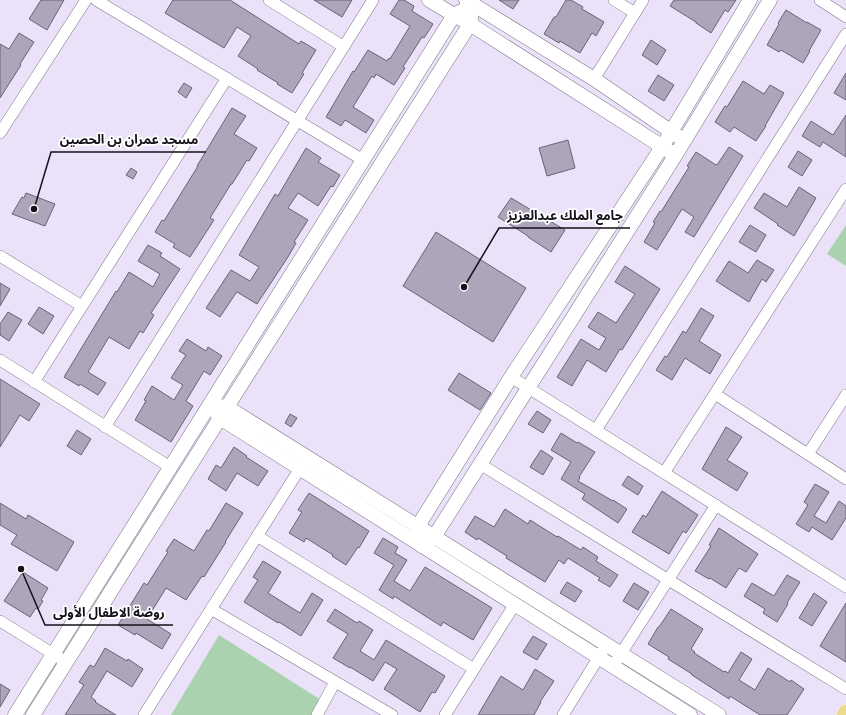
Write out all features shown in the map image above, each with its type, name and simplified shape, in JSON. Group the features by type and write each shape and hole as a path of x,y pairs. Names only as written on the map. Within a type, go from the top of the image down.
{"street":[{"path":"0,133 86,0"},
{"path":"96,0 363,160"},
{"path":"269,0 344,47"},
{"path":"105,427 373,0"},
{"path":"429,0 470,24 675,156"},
{"path":"614,0 635,13"},
{"path":"594,79 643,0"},
{"path":"422,546 418,526 511,377 662,147 750,0"},
{"path":"422,546 434,537 675,156 770,0"},
{"path":"820,0 846,17"},
{"path":"15,715 454,15 470,2"},
{"path":"33,715 223,412 470,24 470,2"},
{"path":"470,2 594,79 684,140"},
{"path":"596,430 846,34"},
{"path":"34,382 227,78"},
{"path":"664,473 846,189"},
{"path":"0,256 82,306"},
{"path":"0,360 170,467"},
{"path":"511,377 846,587"},
{"path":"715,394 846,478"},
{"path":"808,454 846,395"},
{"path":"210,404 307,457 719,715"},
{"path":"223,412 300,469 690,715"},
{"path":"144,715 307,457"},
{"path":"480,464 846,689"},
{"path":"613,666 716,505"},
{"path":"257,536 474,669"},
{"path":"445,715 515,604"},
{"path":"211,609 392,715"},
{"path":"0,621 66,662"},
{"path":"563,715 607,644"},
{"path":"317,715 335,682"}],"green space":[{"path":"846,225 846,266 827,254"},
{"path":"219,635 321,700 313,715 171,715"}],"building":[{"path":"41,0 64,0 47,30 29,19"},
{"path":"173,0 230,0 299,44 301,41 316,50 302,73 304,74 292,93 238,56 251,36 237,27 224,48 165,13"},
{"path":"314,0 352,0 342,17"},
{"path":"399,0 404,0 414,6 412,11 433,24 424,38 422,37 403,67 405,68 394,85 376,74 374,78 372,76 353,107 374,120 366,133 345,120 341,126 326,117 353,71 354,72 368,50 387,61 389,58 390,59 410,26 390,14"},
{"path":"499,0 519,0 513,9"},
{"path":"566,0 571,0 583,7 582,9 604,22 596,36 592,33 580,53 560,41 559,43 544,34"},
{"path":"674,0 736,0 728,12 725,10 711,33 670,6"},
{"path":"786,10 821,30 803,63 781,50 779,52 767,45"},
{"path":"19,33 34,42 0,98 0,44 9,49"},
{"path":"651,40 666,50 657,65 642,55"},
{"path":"846,73 846,100 834,93"},
{"path":"658,75 674,85 664,101 648,91"},
{"path":"743,81 764,94 770,85 784,93 756,141 734,127 730,132 715,122 725,106 727,107"},
{"path":"184,83 192,88 186,98 178,92"},
{"path":"232,108 246,116 234,134 257,148 249,161 247,160 210,218 214,220 190,257 173,247 175,244 155,232 162,220 164,221"},
{"path":"846,115 846,157 823,142 820,147 802,136 811,121 833,135"},
{"path":"568,140 575,168 547,176 539,148"},
{"path":"729,147 743,156 694,237 685,232 694,217 682,209 657,250 644,242 655,223 653,222 660,211 661,212 689,167 687,166 696,152 717,165"},
{"path":"306,148 321,158 318,162 340,175 333,187 331,186 318,206 298,193 288,208 308,220 294,242 296,243 288,257 257,304 237,292 220,317 206,308 231,270 250,281 259,267 239,255 275,194 278,196"},
{"path":"798,151 812,160 802,176 788,167"},
{"path":"131,168 137,172 133,179 126,175"},
{"path":"799,187 816,198 794,236 754,208 764,193 787,207"},
{"path":"26,193 55,204 45,226 12,214"},
{"path":"511,198 565,230 551,252 498,217"},
{"path":"750,225 766,235 756,252 739,242"},
{"path":"436,232 526,288 493,342 403,286"},
{"path":"148,245 162,253 160,256 180,269 151,313 154,315 143,333 140,331 129,349 109,337 88,372 106,383 98,395 80,384 79,386 64,377 129,272 153,287 160,274 138,261"},
{"path":"757,260 774,270 766,282 762,279 749,302 716,281 729,261 748,273"},
{"path":"625,266 660,289 622,350 620,349 606,372 587,360 572,386 557,377 581,339 599,350 606,338 588,327 598,312 616,323 635,294 615,282"},
{"path":"0,283 10,289 0,306"},
{"path":"39,307 54,316 43,334 28,324"},
{"path":"701,308 714,316 699,341 721,355 710,374 685,358 672,380 656,370 665,356 667,357 683,331 686,333"},
{"path":"8,312 22,320 9,341 0,335 0,324"},
{"path":"187,339 206,351 208,347 222,356 210,375 204,371 186,401 193,406 171,442 135,420 146,401 144,400 152,386 174,400 183,385 171,378 186,355 179,351"},
{"path":"459,373 491,393 480,410 448,390"},
{"path":"0,379 40,404 29,421 20,415 0,447"},
{"path":"537,411 551,420 543,433 528,424"},
{"path":"290,414 297,418 291,427 285,423"},
{"path":"726,427 742,437 727,460 748,473 737,491 702,469"},
{"path":"77,430 91,439 81,455 67,446"},
{"path":"561,433 595,452 578,481 627,509 618,523 582,499 585,494 561,479 571,462 551,450"},
{"path":"234,447 247,456 246,457 268,471 258,486 237,473 226,491 208,479 216,465 221,468"},
{"path":"541,450 553,458 543,475 530,467"},
{"path":"628,476 643,486 638,495 622,485"},
{"path":"815,484 829,492 814,516 826,523 839,501 846,506 846,518 832,540 812,527 809,532 796,524 808,505 804,502"},
{"path":"662,491 698,515 686,533 683,531 669,554 632,532 643,515 646,517"},
{"path":"309,493 369,531 359,548 358,547 346,565 306,538 304,542 289,533 302,512 298,510"},
{"path":"0,503 26,519 28,515 74,542 57,571 11,544 17,535 0,525"},
{"path":"226,503 243,513 204,577 202,576 186,600 166,588 147,619 171,634 162,649 136,633 135,635 118,625 144,583 147,585 168,552 166,551 174,539 194,551 207,530 209,531"},
{"path":"505,509 528,524 530,520 581,550 583,547 598,557 596,561 618,575 610,587 598,580 600,578 568,558 564,564 559,560 545,582 506,558 507,556 478,538 477,540 465,532 475,516 494,527"},
{"path":"719,528 758,554 746,572 739,568 726,588 695,571 711,546 709,545"},
{"path":"383,538 398,547 395,553 407,560 394,581 410,591 425,567 492,608 473,640 443,622 441,626 394,596 393,599 379,590 394,565 374,553"},
{"path":"263,561 281,572 268,593 300,613 312,593 323,600 301,636 244,602 258,580 253,577"},
{"path":"23,572 48,588 41,600 43,601 30,617 4,601"},
{"path":"787,575 800,582 777,622 763,613 765,609 744,596 752,583 774,596"},
{"path":"567,582 582,591 575,602 560,593"},
{"path":"634,583 649,592 638,610 623,601"},
{"path":"814,593 827,602 812,626 799,618"},
{"path":"846,603 846,662 820,646"},
{"path":"335,609 357,623 359,621 373,630 360,651 374,660 386,640 445,676 435,693 432,692 420,712 384,689 397,669 385,662 373,681 333,658 348,634 327,621"},
{"path":"671,609 703,629 691,649 695,652 694,653 724,672 725,671 728,673 741,652 752,659 739,680 755,690 768,668 790,682 791,680 804,689 787,715 760,715 730,696 729,699 648,644"},
{"path":"533,636 547,644 537,660 523,652"},
{"path":"105,648 127,661 128,659 143,669 132,687 107,671 91,697 96,701 95,702 116,715 65,715 84,685 79,682 90,665 94,667"},
{"path":"535,669 554,681 540,702 534,715 478,715 501,676 523,690"},
{"path":"0,684 10,690 0,707"}],"place":[{"name":"مسجد عمران بن الحصين","path":"34,209"},
{"name":"جامع الملك عبدالعزيز","path":"464,287"},
{"name":"روضة الاطفال الأولى","path":"21,569"}]}
